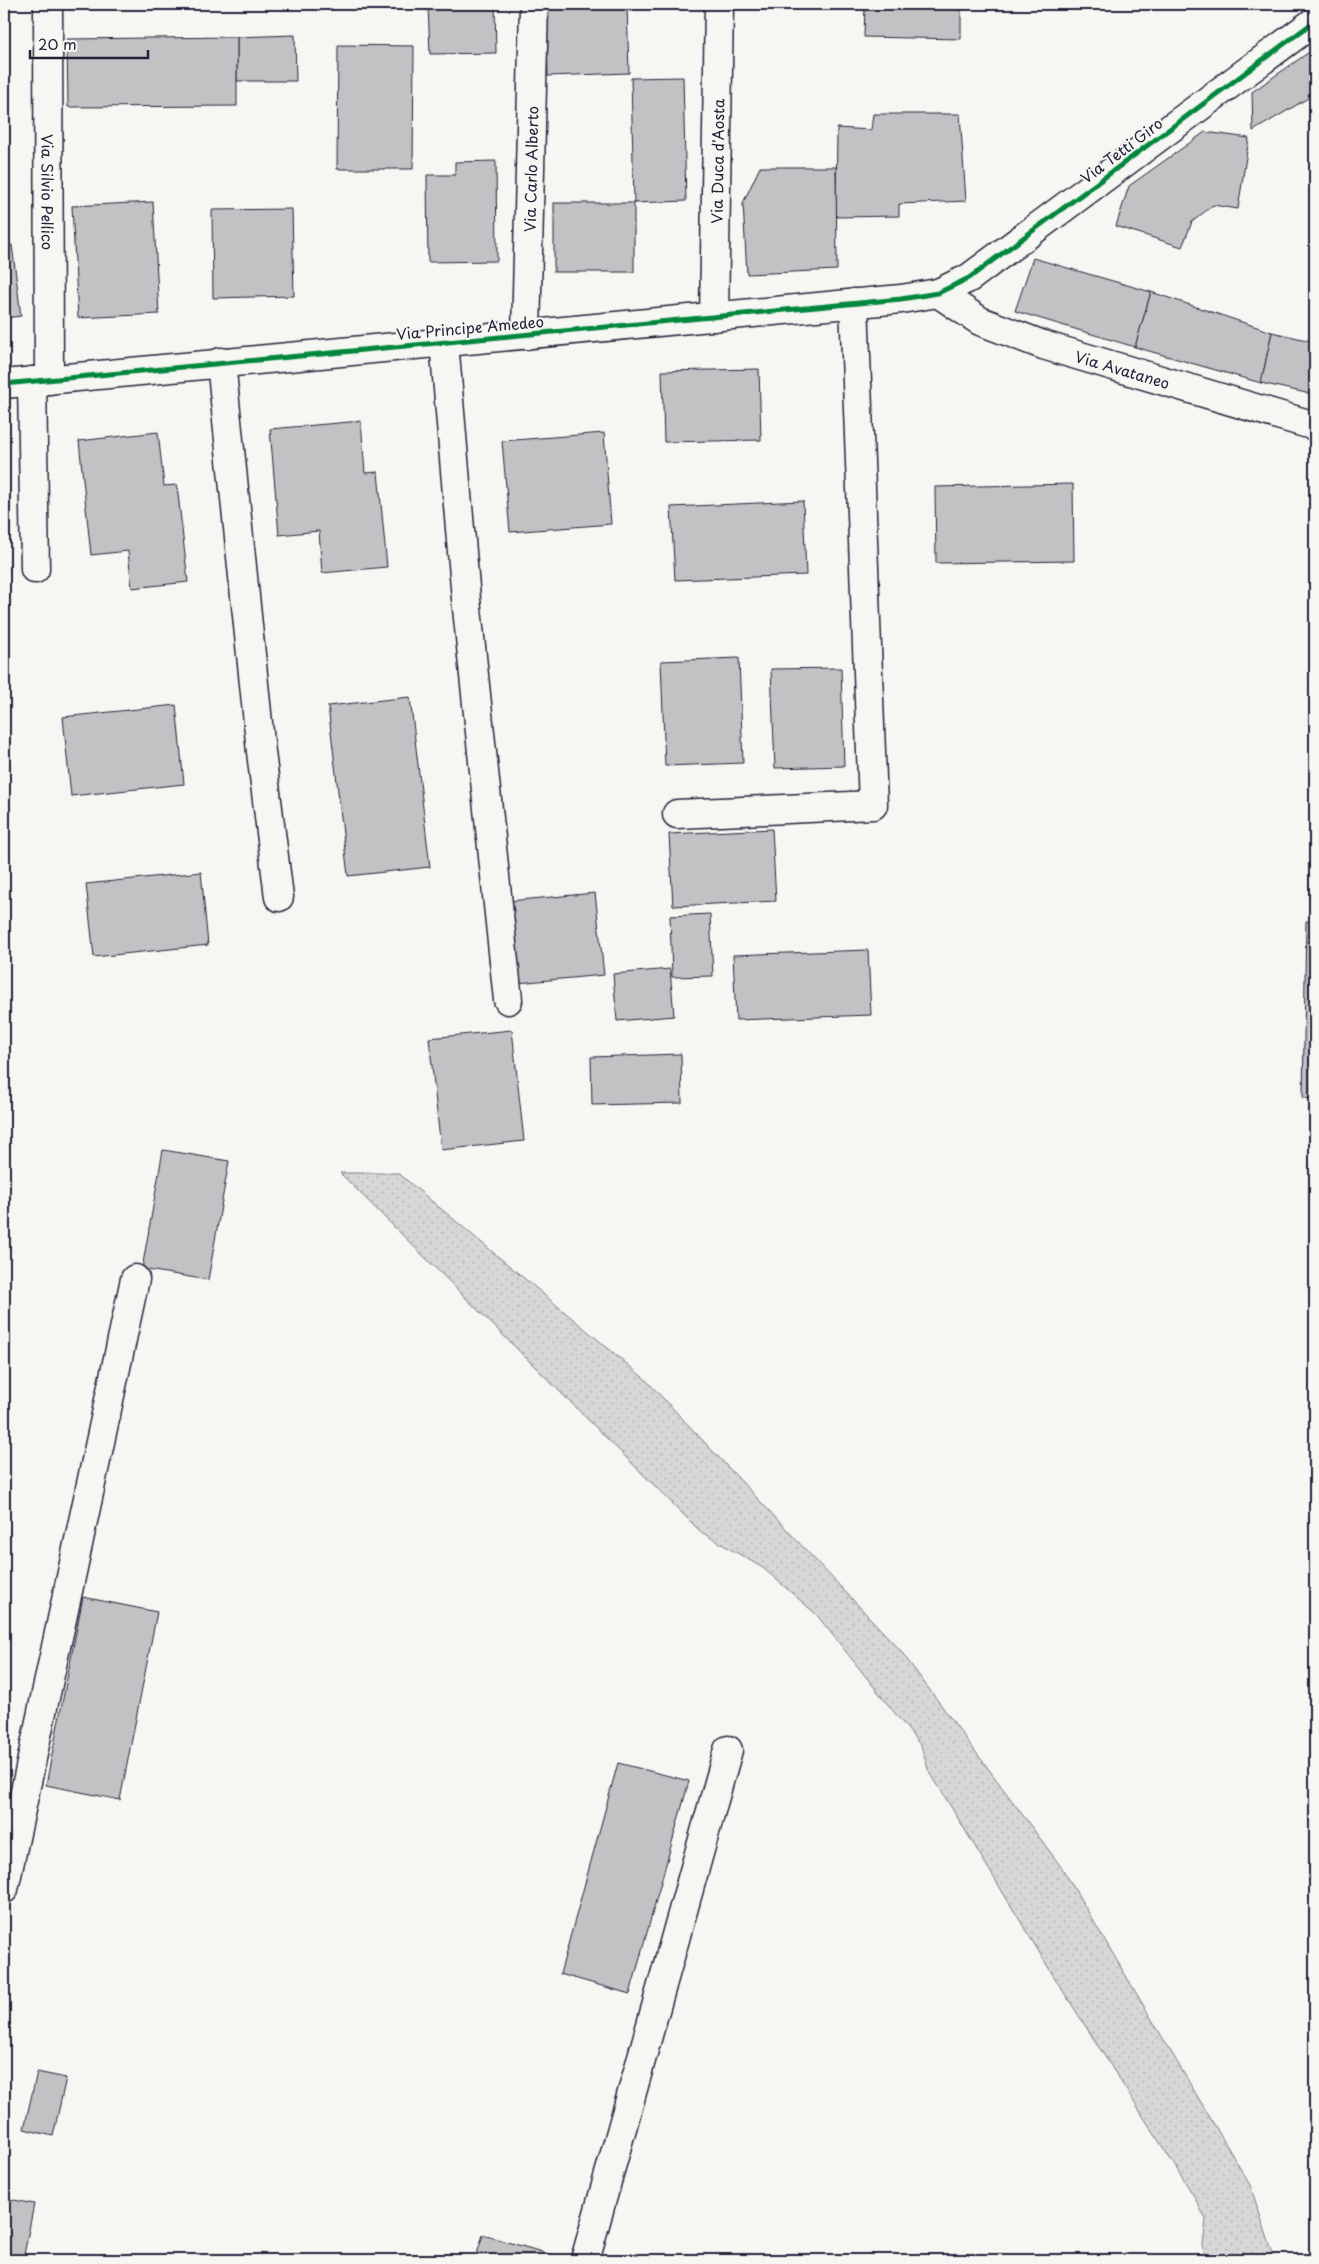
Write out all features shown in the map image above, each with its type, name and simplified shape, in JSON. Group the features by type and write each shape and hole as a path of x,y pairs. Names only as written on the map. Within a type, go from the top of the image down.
{"street":[{"name":"Via Silvio Pellico","path":"35,569 48,4"},
{"name":"Via Carlo Alberto","path":"526,334 534,4"},
{"name":"Via Duca d'Aosta","path":"714,317 719,4"},
{"name":"Via Tetti Giro","path":"938,293 969,278 1315,21"},
{"name":"Via Principe Amedeo","path":"4,384 221,362 854,304 938,293"},
{"name":"Via Avataneo","path":"938,293 980,321 1043,346 1315,426"},
{"path":"677,814 873,805 854,304"},
{"path":"444,342 466,599 508,1000"},
{"path":"221,362 261,752 279,897"},
{"path":"4,1889 136,1279"},
{"path":"585,2260 728,1750"}],"shaded area":[{"path":"340,1173 398,1173 645,1379 900,1650 1062,1868 1250,2185 1275,2260 1205,2260 1203,2245 1206,2220 1194,2196 1056,1980 928,1769 921,1746 816,1614 763,1568 701,1532"}],"building":[{"path":"428,4 495,4 496,53 430,54"},
{"path":"546,4 627,4 629,73 548,76"},
{"path":"865,4 961,4 961,39 864,37"},
{"path":"295,35 296,81 237,81 237,37"},
{"path":"237,37 237,106 68,107 67,39"},
{"path":"338,45 414,46 413,169 337,169"},
{"path":"1315,48 1315,94 1253,131 1252,92"},
{"path":"683,77 686,201 634,203 631,78"},
{"path":"873,114 960,114 966,201 899,204 899,216 836,217 837,128 871,130"},
{"path":"1205,132 1249,138 1238,209 1213,205 1192,222 1182,247 1116,226 1129,186"},
{"path":"496,161 497,261 428,262 427,175 455,175 455,162"},
{"path":"760,167 836,167 837,270 747,274 743,203"},
{"path":"153,202 159,314 78,318 72,206"},
{"path":"554,203 634,203 634,272 554,272"},
{"path":"292,209 294,296 213,298 212,210"},
{"path":"12,245 21,316 4,318 4,246"},
{"path":"1033,258 1151,292 1135,347 1015,311"},
{"path":"1151,292 1272,332 1261,383 1135,347"},
{"path":"1272,332 1315,342 1315,395 1261,383"},
{"path":"759,369 761,440 664,442 662,371"},
{"path":"361,421 365,473 378,472 387,567 322,573 319,531 279,535 270,429"},
{"path":"158,432 164,486 177,485 188,582 132,588 128,551 91,555 79,441"},
{"path":"604,433 611,524 510,532 502,441"},
{"path":"1073,484 1074,561 936,563 935,487"},
{"path":"803,501 806,575 675,580 671,507"},
{"path":"1315,519 1315,661 1312,661"},
{"path":"739,658 743,763 665,766 661,661"},
{"path":"841,668 844,766 775,768 771,669"},
{"path":"410,697 430,867 348,876 328,706"},
{"path":"176,705 184,784 71,796 63,717"},
{"path":"772,829 776,901 673,906 669,834"},
{"path":"201,872 208,945 94,957 86,884"},
{"path":"595,893 604,975 517,983 509,901"},
{"path":"710,914 713,976 672,977 670,916"},
{"path":"1306,921 1315,922 1315,1099 1303,1098"},
{"path":"868,950 871,1015 736,1020 733,955"},
{"path":"670,969 674,1016 617,1021 613,974"},
{"path":"512,1030 524,1141 441,1150 429,1038"},
{"path":"681,1054 682,1103 592,1105 591,1057"},
{"path":"163,1150 229,1161 208,1280 142,1269"},
{"path":"83,1597 157,1612 120,1800 46,1785"},
{"path":"618,1763 689,1781 630,1994 560,1974"},
{"path":"37,2072 66,2078 53,2136 24,2129"},
{"path":"4,2198 34,2204 23,2260 4,2260"},
{"path":"483,2235 556,2256 555,2260 475,2260"}],"cycle path":[{"path":"4,384 901,299 938,293 969,278 1315,21"}]}
